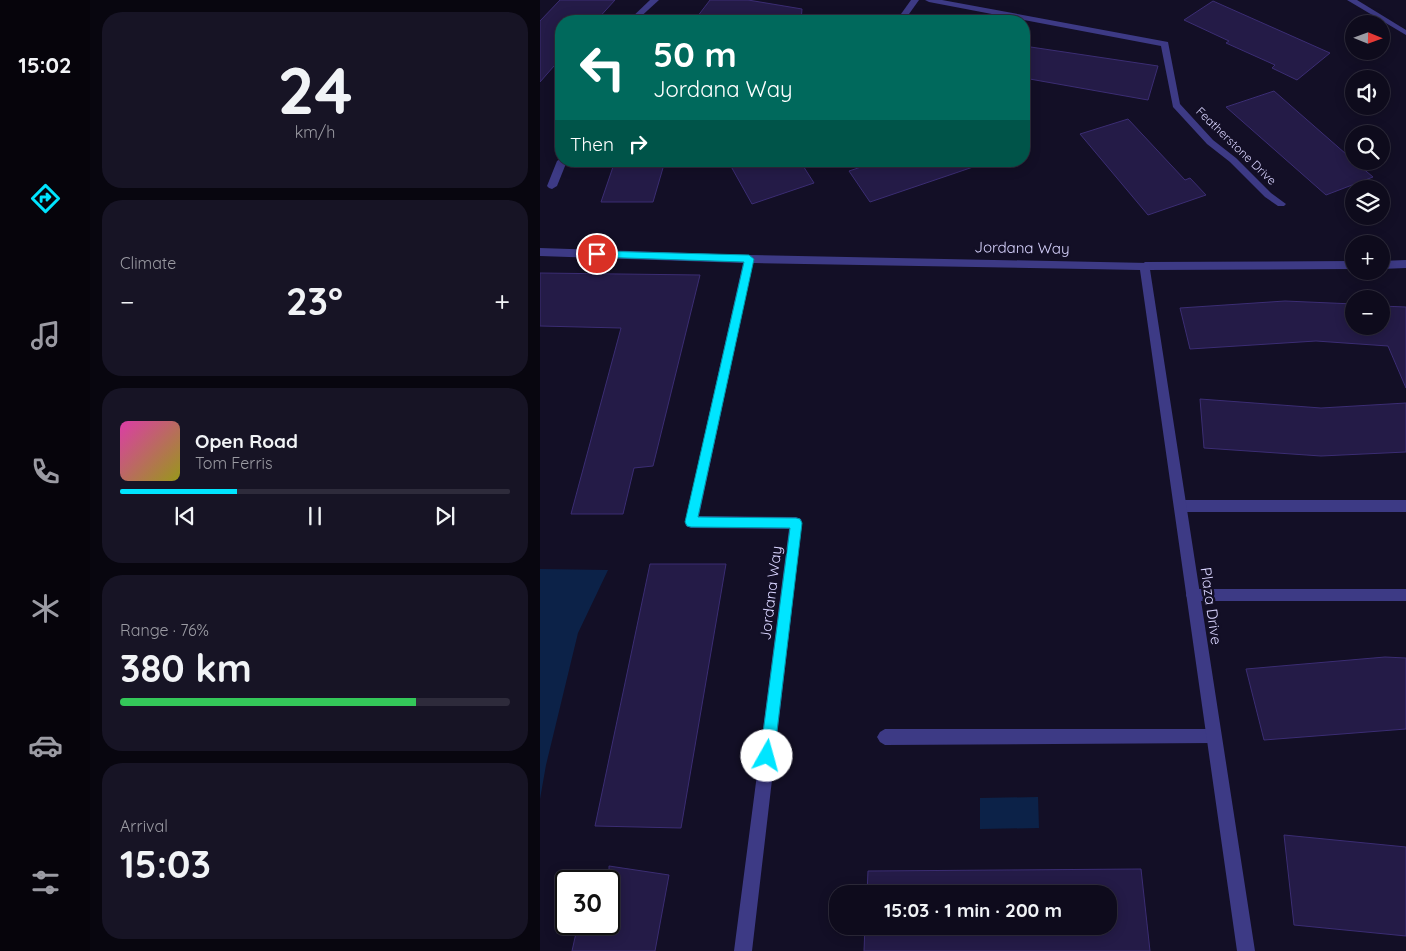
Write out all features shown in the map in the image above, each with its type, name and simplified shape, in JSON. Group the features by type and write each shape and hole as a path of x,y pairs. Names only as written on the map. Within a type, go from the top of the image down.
{"street":[{"path":"639,15 655,0"},
{"path":"904,15 915,0"},
{"name":"Featherstone Drive","path":"929,0 1009,15"},
{"path":"1352,0 1406,33"},
{"name":"Featherstone Drive","path":"1030,19 1165,44 1176,105 1210,142 1233,160 1268,195 1281,204"},
{"path":"552,186 560,167"},
{"name":"Jordana Way","path":"540,252 749,259 1145,266 1345,265"},
{"name":"Jordana Way","path":"743,951 796,523 691,522 749,259"},
{"path":"1390,264 1406,264"},
{"name":"Plaza Drive","path":"1145,266 1246,951"},
{"path":"1180,506 1406,506"},
{"path":"1193,595 1406,595"},
{"path":"885,737 1214,736"}],"water":[{"path":"540,569 608,570 578,633 546,765 540,799"},
{"path":"1038,797 1039,828 980,829 980,798"}],"building":[{"path":"560,0 615,0 601,15 555,15 555,65 540,82 540,21"},
{"path":"710,0 748,0 802,9 802,15 699,15"},
{"path":"1213,1 1330,53 1297,80 1272,68 1275,65 1226,43 1229,41 1184,20"},
{"path":"1030,47 1158,66 1148,100 1030,79"},
{"path":"1274,91 1345,153 1345,170 1365,170 1373,177 1365,180 1345,180 1345,188 1326,195 1226,107"},
{"path":"1128,119 1185,180 1190,178 1206,195 1148,215 1080,134"},
{"path":"613,167 663,167 653,202 601,202"},
{"path":"731,167 804,167 814,183 752,204"},
{"path":"861,167 973,167 870,202 849,171"},
{"path":"540,273 700,275 653,466 634,468 623,514 571,514 621,328 540,326"},
{"path":"1285,301 1345,304 1345,335 1390,335 1390,306 1406,307 1406,388 1388,346 1316,341 1190,349 1180,308"},
{"path":"1200,399 1321,408 1406,403 1406,452 1321,456 1204,448"},
{"path":"650,564 726,564 681,828 595,826"},
{"path":"1385,657 1406,658 1406,729 1264,740 1246,669"},
{"path":"1284,835 1406,847 1406,936 1294,925"},
{"path":"609,866 669,875 655,951 572,951 576,935 620,935 620,870 609,870"},
{"path":"1141,869 1150,951 864,951 865,935 1117,935 1117,885 867,885 868,871"}],"route":[{"path":"597,254 749,259 691,522 796,523 767,756"}]}
